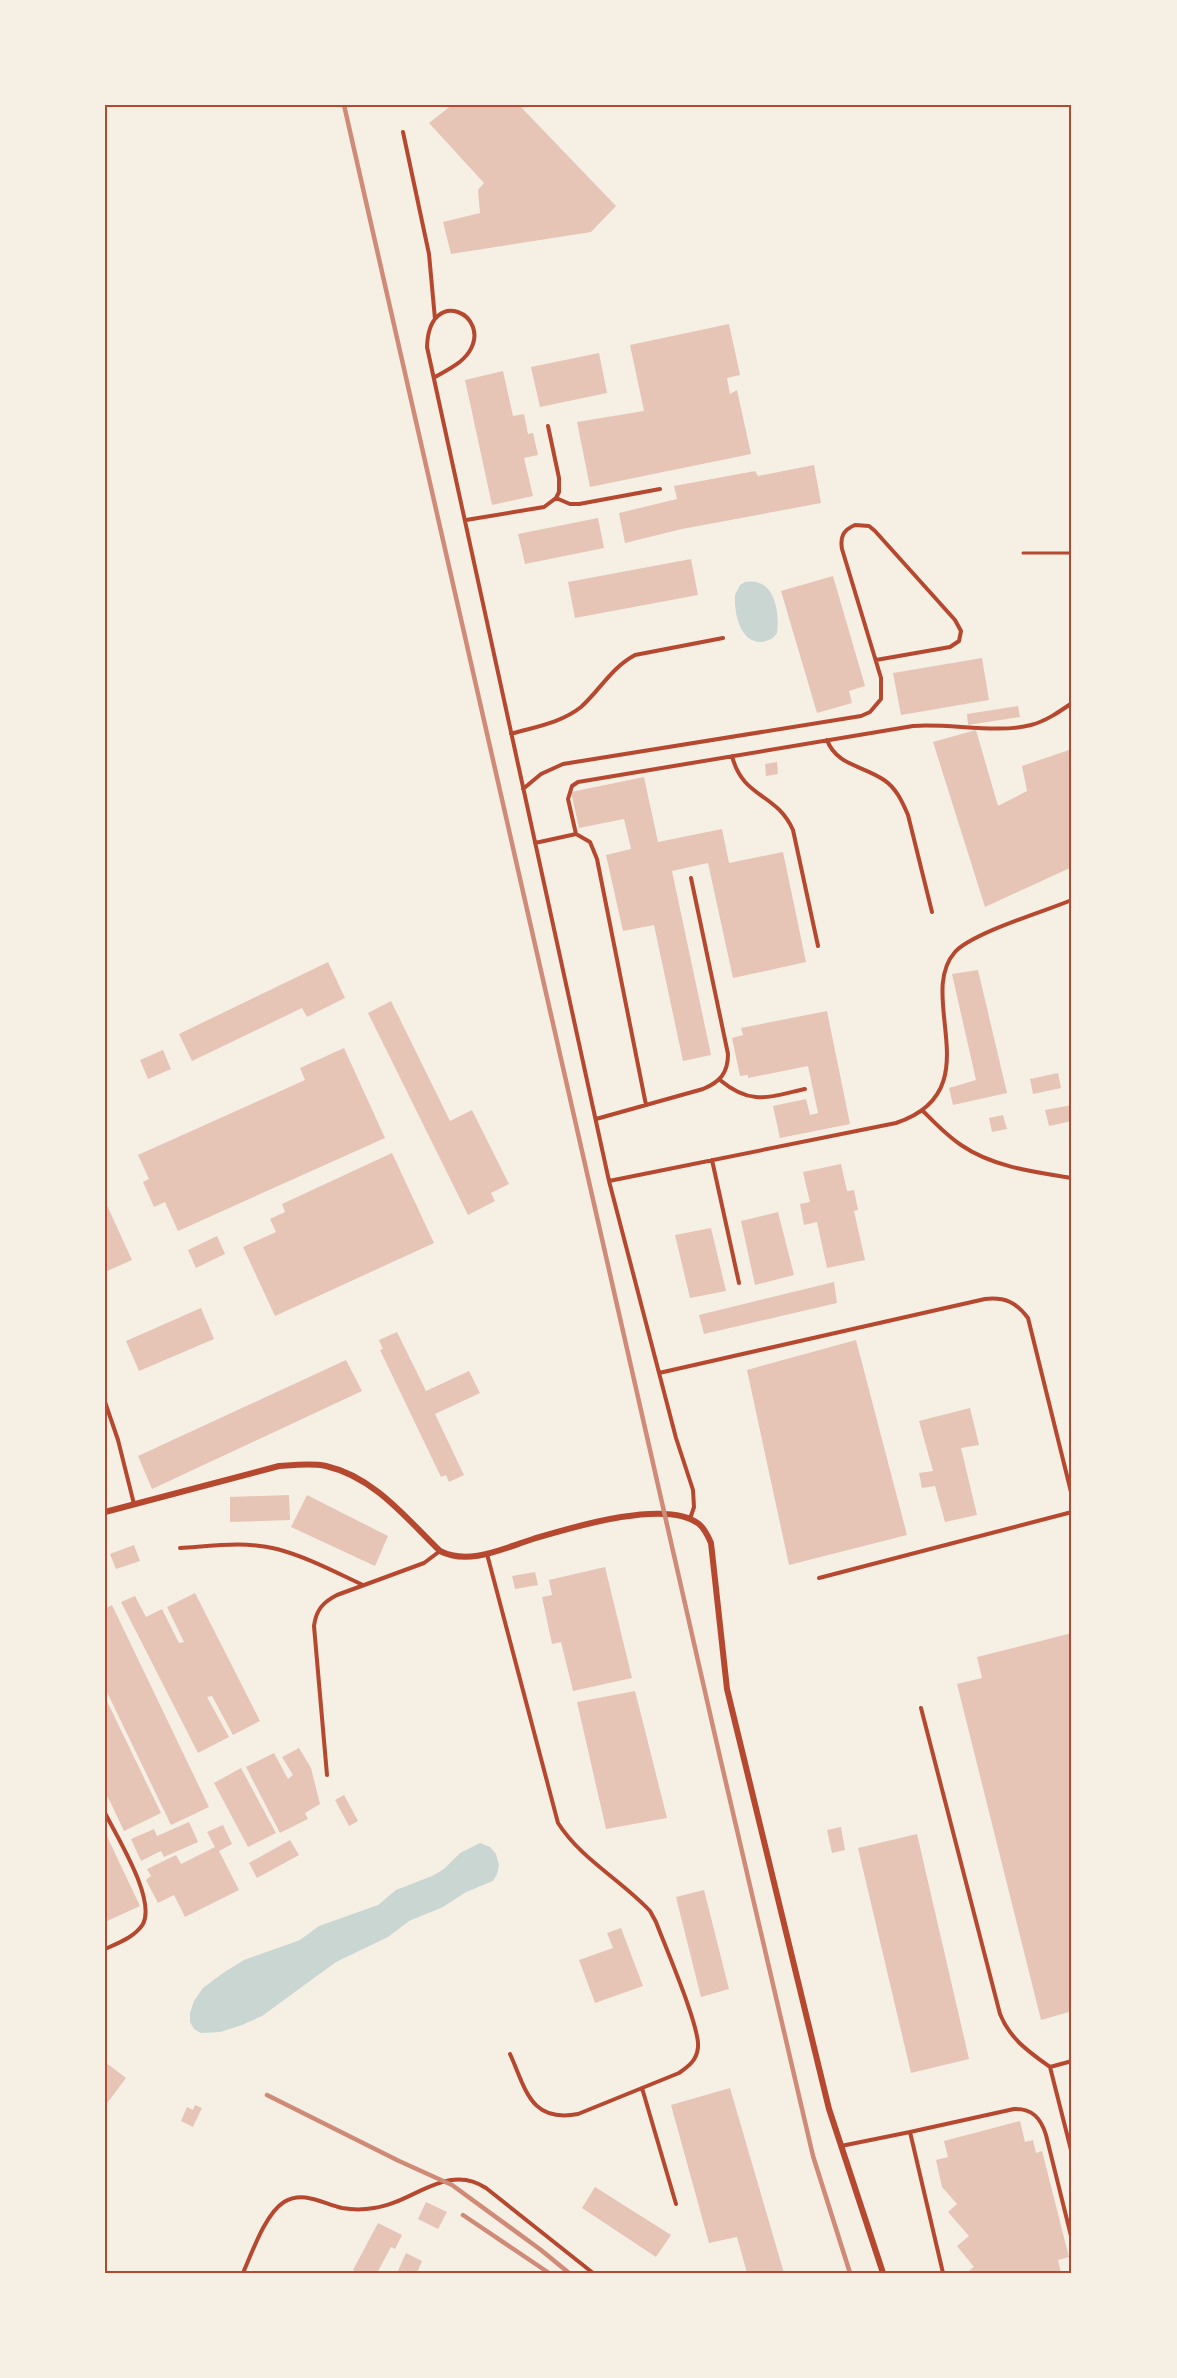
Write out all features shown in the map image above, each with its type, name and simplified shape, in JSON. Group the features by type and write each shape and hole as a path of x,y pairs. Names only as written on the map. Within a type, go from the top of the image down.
{"street":[{"path":"105,1512 279,1466 324,1466 348,1473 370,1485 440,1551 461,1558 632,1515 665,1514 690,1519 699,1524 711,1543 727,1689 840,2146 883,2273"}],"lane":[{"path":"403,132 429,254 435,319"},
{"path":"435,377 469,353 473,336 472,326 461,312 453,310 444,312 435,319 430,328 427,347 609,1181 676,1438 693,1490 694,1507 690,1519"},
{"path":"466,520 538,509 551,504 559,492 560,478 548,426"},
{"path":"556,498 570,504 579,504 660,489"},
{"path":"523,790 541,774 563,764 819,723 870,712 881,699 883,689 842,549 843,533 855,525 869,526 875,531 955,620 961,631 959,641 950,647 876,660"},
{"path":"511,734 569,716 592,696 622,662 635,655 723,638"},
{"path":"576,834 568,799 572,786 578,782 927,725 1001,728 1030,726 1072,703"},
{"path":"827,740 832,753 885,780 903,802 932,912"},
{"path":"732,756 741,778 748,787 775,804 790,824 818,946"},
{"path":"535,843 576,834 590,842 597,859 646,1105"},
{"path":"596,1119 703,1089 720,1080 728,1064 728,1054 692,878"},
{"path":"609,1181 896,1123 910,1118 933,1100 946,1068 948,1048 943,989 947,962 955,951 967,942 1072,900"},
{"path":"720,1080 737,1093 756,1098 805,1089"},
{"path":"922,1110 961,1145 980,1156 1029,1171 1072,1178"},
{"path":"712,1160 739,1283"},
{"path":"659,1373 986,1299 999,1298 1011,1301 1028,1318 1072,1496"},
{"path":"105,1402 118,1440 134,1504"},
{"path":"819,1578 1072,1512"},
{"path":"180,1548 242,1545 277,1549 364,1585"},
{"path":"327,1775 314,1626 318,1610 329,1599 424,1563 440,1551"},
{"path":"487,1553 558,1822 564,1833 585,1855 650,1911 657,1922 698,2036 697,2054 687,2068 578,2114 565,2116 554,2115 536,2107 530,2100 510,2054"},
{"path":"921,1708 999,2014 1009,2033 1018,2043 1050,2067 1072,2154"},
{"path":"105,1813 142,1890 146,1911 143,1923 136,1932 105,1949"},
{"path":"1050,2067 1072,2061"},
{"path":"642,2088 676,2204"},
{"path":"840,2146 1021,2108 1035,2114 1046,2135 1072,2240"},
{"path":"910,2132 943,2273"},
{"path":"243,2273 268,2221 275,2210 285,2202 295,2198 309,2198 356,2210 377,2208 454,2178 476,2182 486,2188 593,2273"}],"path":[{"path":"1023,553 1072,553"}],"shaded area":[{"path":"745,582 763,585 773,597 776,605 777,633 768,640 754,641 748,637 739,624 735,595 740,585"},
{"path":"480,1843 490,1847 496,1854 499,1865 493,1881 466,1892 443,1907 409,1921 388,1937 336,1962 262,2016 220,2032 201,2033 194,2029 190,2022 190,2013 194,2001 203,1988 223,1973 244,1960 300,1940 319,1926 378,1905 396,1890 444,1869 460,1853"}],"building":[{"path":"452,105 519,105 616,206 591,232 451,254 443,222 480,213 478,190 484,183 429,123"},
{"path":"729,324 740,375 727,378 730,394 737,390 751,454 590,487 577,422 644,411 630,345"},
{"path":"599,353 607,393 540,407 531,367"},
{"path":"503,371 513,416 524,414 528,434 533,433 538,455 524,458 533,496 492,505 465,380"},
{"path":"814,465 821,503 682,529 625,543 619,513 677,499 674,486 755,471 758,476"},
{"path":"598,518 604,548 525,564 518,534"},
{"path":"691,559 698,595 575,618 568,582"},
{"path":"833,576 865,686 849,691 852,703 817,713 781,591"},
{"path":"982,658 989,700 901,715 893,673"},
{"path":"1018,706 1020,717 968,725 967,714"},
{"path":"976,730 998,806 1027,791 1022,766 1072,749 1072,867 985,907 933,742"},
{"path":"777,762 778,774 766,776 765,764"},
{"path":"644,777 658,842 722,829 729,863 783,852 806,962 733,978 708,863 672,871 711,1055 683,1061 654,925 623,931 606,855 631,849 624,819 579,828 571,792"},
{"path":"328,962 345,998 307,1017 302,1008 192,1061 179,1034"},
{"path":"978,970 1007,1093 953,1105 949,1088 976,1080 952,974"},
{"path":"391,1001 450,1121 472,1110 509,1184 491,1193 495,1201 468,1215 368,1013"},
{"path":"827,1011 850,1124 780,1138 773,1106 806,1099 810,1115 818,1113 808,1066 748,1078 748,1075 740,1076 732,1038 743,1035 741,1028"},
{"path":"344,1048 385,1138 178,1231 165,1202 154,1207 143,1182 149,1179 138,1155 305,1080 300,1068"},
{"path":"163,1050 171,1069 148,1079 140,1060"},
{"path":"1058,1073 1061,1088 1033,1094 1030,1079"},
{"path":"1072,1105 1072,1121 1049,1126 1045,1110"},
{"path":"1003,1115 1007,1129 992,1132 989,1118"},
{"path":"392,1153 434,1243 275,1316 243,1247 276,1232 270,1219 285,1212 282,1204"},
{"path":"841,1164 847,1191 854,1190 858,1210 854,1211 865,1260 827,1268 817,1222 804,1225 800,1204 810,1202 803,1172"},
{"path":"105,1201 132,1260 105,1272"},
{"path":"778,1212 794,1275 755,1285 741,1221"},
{"path":"711,1228 726,1291 690,1298 675,1235"},
{"path":"217,1236 225,1254 196,1268 188,1250"},
{"path":"834,1282 837,1303 704,1334 699,1315"},
{"path":"201,1308 214,1339 139,1371 126,1341"},
{"path":"397,1332 426,1391 469,1371 480,1393 435,1414 464,1475 449,1482 446,1475 441,1477 380,1350 383,1349 379,1340"},
{"path":"856,1340 907,1535 789,1565 747,1370"},
{"path":"346,1360 362,1391 152,1489 138,1456"},
{"path":"970,1408 979,1445 961,1448 977,1515 945,1522 935,1486 922,1488 919,1473 933,1471 919,1421"},
{"path":"289,1495 290,1520 230,1522 230,1497"},
{"path":"307,1495 388,1536 375,1566 291,1527"},
{"path":"134,1545 140,1561 116,1569 110,1554"},
{"path":"605,1567 632,1678 573,1691 561,1642 552,1644 542,1597 552,1595 549,1580"},
{"path":"535,1572 538,1585 515,1589 512,1576"},
{"path":"195,1593 260,1721 233,1735 212,1696 207,1697 229,1737 198,1753 121,1602 135,1596 146,1617 162,1609 179,1643 184,1642 167,1607"},
{"path":"112,1605 209,1807 171,1825 105,1688 105,1609"},
{"path":"1072,1633 1072,2021 1069,2012 1041,2020 957,1684 982,1678 977,1657"},
{"path":"635,1691 667,1818 606,1829 577,1702"},
{"path":"105,1697 161,1813 124,1831 105,1791"},
{"path":"299,1748 311,1768 320,1804 305,1813 308,1819 280,1833 246,1767 274,1753 288,1779 293,1775 282,1757"},
{"path":"241,1768 276,1833 248,1847 214,1783"},
{"path":"344,1795 358,1821 349,1826 335,1800"},
{"path":"189,1822 198,1842 164,1857 161,1851 141,1861 131,1839 154,1829 157,1836"},
{"path":"223,1825 232,1844 219,1851 239,1890 185,1917 174,1895 158,1903 146,1880 151,1876 147,1869 176,1855 181,1864 215,1847 207,1832"},
{"path":"841,1827 845,1850 832,1853 827,1830"},
{"path":"105,1832 140,1906 105,1922"},
{"path":"917,1834 969,2059 911,2073 858,1848"},
{"path":"290,1840 299,1855 257,1878 249,1863"},
{"path":"704,1890 729,1989 701,1997 676,1897"},
{"path":"621,1928 643,1986 595,2003 579,1960 613,1948 607,1933"},
{"path":"105,2062 126,2078 105,2106"},
{"path":"730,2088 784,2273 747,2273 737,2237 709,2243 671,2105"},
{"path":"195,2105 202,2108 193,2127 181,2121 187,2107 193,2110"},
{"path":"1020,2121 1025,2142 1033,2140 1036,2153 1042,2151 1069,2257 1058,2260 1061,2273 966,2273 974,2267 957,2246 969,2236 948,2212 957,2204 942,2187 936,2160 948,2157 944,2141"},
{"path":"595,2187 671,2235 656,2257 582,2208"},
{"path":"426,2202 447,2212 438,2229 418,2219"},
{"path":"378,2223 402,2235 395,2249 391,2247 377,2273 358,2273 353,2270"},
{"path":"406,2253 422,2261 417,2273 397,2273"}],"railway":[{"path":"344,105 716,1740 813,2156 850,2273"},
{"path":"267,2095 452,2185 569,2273"},
{"path":"463,2215 549,2273"}]}
